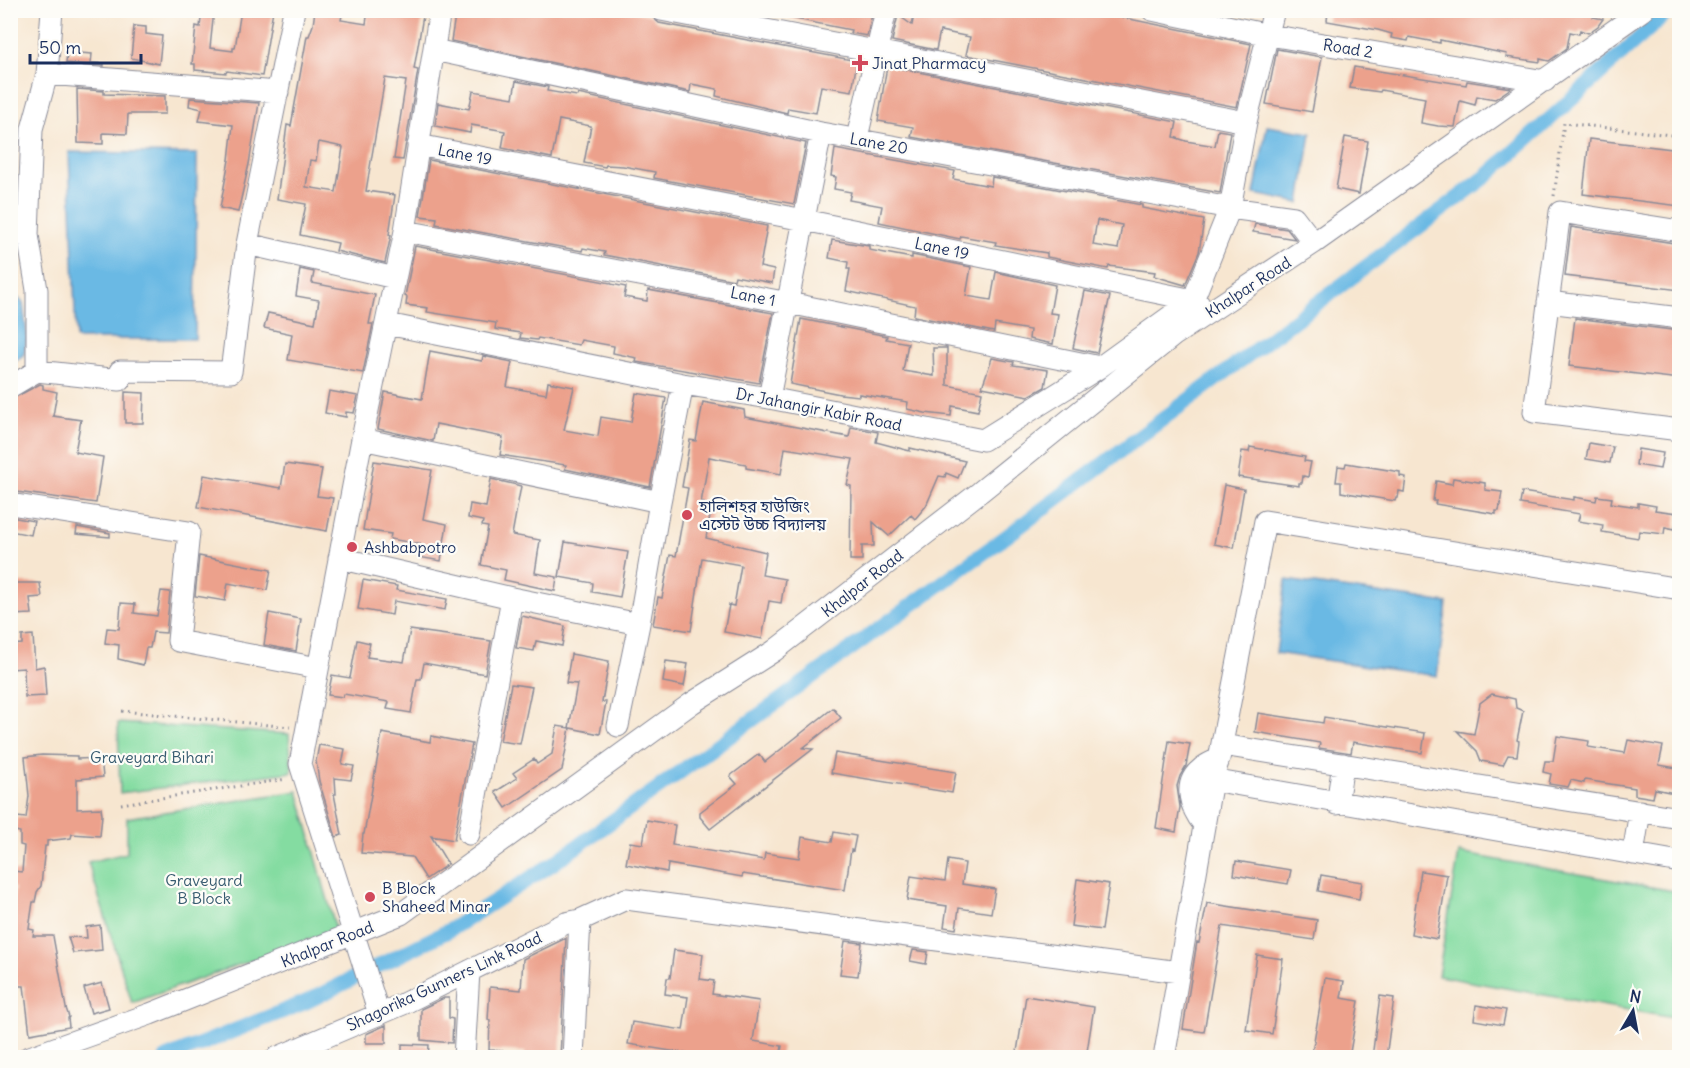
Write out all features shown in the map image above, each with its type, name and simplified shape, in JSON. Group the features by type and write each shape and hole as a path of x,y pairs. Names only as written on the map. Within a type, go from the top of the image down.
{"street":[{"path":"37,371 37,290 19,235 32,129 48,74 52,10"},
{"path":"10,387 37,371 120,380 120,371 231,372 248,244 294,10"},
{"path":"379,1014 300,764 362,439 405,231 440,10"},
{"path":"661,10 1246,122"},
{"path":"857,138 886,10"},
{"name":"Road 2","path":"1152,10 1269,35 1545,81"},
{"path":"1202,306 1230,208 1246,122 1274,10"},
{"name":"Khalpar Road","path":"27,1058 355,942 401,914 692,703 774,651 980,492 1173,336 1202,306 1314,243 1643,10"},
{"name":"Lane 20","path":"434,50 821,133 1230,208 1294,217 1314,243"},
{"path":"48,74 278,92"},
{"path":"769,398 821,133"},
{"name":"Lane 19","path":"418,145 804,220 1202,306"},
{"path":"1680,231 1560,212 1534,412 1680,430"},
{"name":"Lane 1","path":"405,231 789,303 1100,367"},
{"path":"248,244 395,278"},
{"path":"1548,302 1680,318"},
{"name":"Dr Jahangir Kabir Road","path":"387,324 683,384 769,398 983,440 1202,306"},
{"path":"618,726 683,384"},
{"path":"362,439 660,502"},
{"path":"10,504 189,532 178,641 318,668"},
{"path":"1164,1058 1212,780 1221,752 1265,521 1680,589"},
{"path":"339,558 512,598 639,624"},
{"path":"469,834 512,598"},
{"path":"1204,825 1195,813 1190,799 1191,785 1200,768 1221,752 1343,764 1680,818"},
{"path":"1337,804 1343,764"},
{"path":"1212,780 1337,804 1680,862"},
{"path":"1633,854 1640,811"},
{"name":"Shagorika Gunners Link Road","path":"276,1058 379,1014 566,923 580,920 626,899 1179,972"},
{"path":"573,1058 580,920"},
{"path":"464,1058 469,971"}],"path":[{"path":"122,711 306,728"},
{"path":"120,804 303,776"}],"green space":[{"name":"Graveyard Bihari","path":"118,723 289,734 292,772 120,793"},
{"name":"Graveyard B Block","path":"298,791 336,930 132,1003 88,862 127,853 127,818"},
{"path":"1459,853 1679,892 1679,1019 1438,976"}],"water":[{"path":"1267,126 1311,133 1300,203 1254,194"},
{"path":"69,152 197,154 195,339 76,339"},
{"path":"10,290 23,303 27,336 24,354 11,362"},
{"path":"1286,580 1447,603 1437,676 1276,653"}],"building":[{"path":"202,10 214,10 210,48 233,51 241,10 273,10 262,76 227,71 226,73 195,70 195,64 192,64 196,26 200,27"},
{"path":"315,10 343,10 341,20 366,24 368,10 424,10 414,69 418,70 403,160 394,159 406,81 385,78 366,191 395,195 389,235 391,235 385,263 336,251 338,243 300,235 306,204 277,199 287,125 291,126 307,36 313,25","holes":["319,142 343,147 336,192 306,187 310,160 316,161"]},
{"path":"456,10 623,10 650,15 659,23 857,61 852,91 821,86 816,113 788,108 787,113 716,96 717,89 691,84 690,92 451,41"},
{"path":"781,10 873,10 867,36 850,33 851,30 780,16"},
{"path":"918,10 1086,10 1251,44 1237,107 966,55 970,37 940,31 936,50 892,41 898,15 912,25 914,15 917,17"},
{"path":"1328,10 1456,10 1474,14 1475,10 1594,10 1593,17 1603,19 1588,33 1580,30 1579,34 1570,32 1567,48 1549,61 1540,59 1540,62 1506,57 1507,54 1440,40 1440,43 1409,37 1408,41 1391,38 1392,34 1378,30 1327,21"},
{"path":"134,26 146,27 146,34 162,36 159,64 131,58"},
{"path":"1277,49 1322,57 1312,112 1266,104"},
{"path":"67,52 92,54 91,63 104,64 104,66 66,63"},
{"path":"887,66 1177,122 1174,137 1186,141 1215,146 1218,130 1230,132 1220,193 911,137 913,127 878,121"},
{"path":"1354,67 1466,85 1467,81 1511,88 1495,99 1477,96 1475,105 1460,101 1455,127 1438,126 1421,123 1425,98 1381,90 1380,92 1350,88"},
{"path":"516,81 548,87 547,91 577,96 578,94 806,143 794,204 654,178 655,172 623,166 606,165 605,167 584,163 591,126 559,120 552,158 502,148 505,131 471,125 470,133 435,126 438,103 469,109 473,91 513,98"},
{"path":"77,89 104,91 104,94 165,96 165,114 128,114 127,134 103,133 103,144 78,143"},
{"path":"190,98 259,103 238,212 220,208 233,125 199,121 202,109 189,106"},
{"path":"1345,137 1368,141 1359,194 1336,189"},
{"path":"1589,139 1680,150 1680,206 1583,194"},
{"path":"835,149 955,171 953,179 991,186 992,177 1142,205 1142,208 1204,220 1199,252 1185,285 1154,276 1155,272 1109,266 1108,269 1047,257 1047,253 995,245 996,242 961,236 960,239 879,222 882,206 849,200 851,192 834,189 836,177 831,176","holes":["1097,220 1122,225 1118,249 1093,245"]},
{"path":"429,160 767,226 760,267 774,270 772,283 735,276 734,280 604,255 605,252 583,248 582,251 436,224 437,218 420,216"},
{"path":"1255,224 1287,229 1295,239 1253,232"},
{"path":"1571,227 1680,244 1680,290 1565,276"},
{"path":"832,240 869,246 869,250 912,258 912,255 971,267 966,296 991,300 996,272 1055,285 1050,313 1058,314 1053,344 1029,339 1030,330 995,324 994,332 914,316 915,306 846,291 850,269 847,269 848,262 829,258"},
{"path":"415,246 611,283 626,287 624,297 647,301 648,290 773,313 759,383 636,362 637,358 613,353 614,346 581,340 579,345 538,338 537,340 520,338 521,333 495,329 496,323 427,312 428,308 406,305 407,297 405,296"},
{"path":"300,269 314,272 312,283 375,295 369,324 373,324 363,373 288,360 292,334 264,328 268,313 315,323 319,300 296,296"},
{"path":"1085,291 1110,296 1097,353 1073,348"},
{"path":"1575,318 1680,331 1680,379 1569,366"},
{"path":"801,319 887,336 886,339 908,343 903,371 934,376 933,348 947,348 947,385 982,392 978,411 952,406 951,416 925,413 907,409 908,402 859,394 859,396 840,394 790,384"},
{"path":"430,351 482,361 483,356 512,362 507,387 546,394 548,382 574,387 564,430 598,436 601,417 631,422 636,393 666,398 650,487 565,469 566,465 500,455 503,437 436,424 433,441 378,429 385,392 422,399"},
{"path":"992,358 1014,362 1013,365 1048,370 1045,387 1029,396 982,387"},
{"path":"40,384 43,385 43,389 57,392 53,416 81,420 75,452 103,457 96,503 10,491 10,400"},
{"path":"329,391 358,396 354,413 346,412 346,417 325,413"},
{"path":"125,392 144,393 143,423 125,423"},
{"path":"703,402 744,410 745,417 849,437 851,427 878,432 876,442 965,461 958,478 946,473 945,477 939,476 926,506 915,519 911,515 889,536 873,522 874,546 862,546 862,560 850,560 851,486 847,485 853,459 785,448 781,474 746,468 746,464 709,457 701,503 704,503 703,509 711,511 706,538 766,552 762,575 785,579 781,603 769,601 762,639 724,632 729,605 734,606 741,565 702,558 691,631 653,625 658,597 662,598 670,555 676,556 688,488 682,487 690,440 696,441"},
{"path":"1589,443 1613,447 1610,463 1586,459"},
{"path":"1250,447 1305,457 1304,461 1311,462 1308,477 1303,476 1299,486 1238,477 1242,451 1249,452"},
{"path":"1638,449 1663,453 1660,469 1636,465"},
{"path":"374,461 432,470 423,519 447,524 441,561 418,557 420,544 390,539 391,534 363,530"},
{"path":"1346,463 1400,472 1400,476 1406,477 1404,492 1399,491 1395,501 1341,492 1341,482 1336,482 1338,466 1345,467"},
{"path":"285,464 322,469 317,496 333,498 327,531 198,507 204,475 281,488"},
{"path":"1453,478 1485,483 1485,490 1502,492 1499,511 1496,511 1496,514 1435,504 1436,501 1433,501 1436,481 1452,484"},
{"path":"491,479 521,486 512,535 540,540 535,573 557,577 555,591 504,580 506,570 481,565 488,527 482,526 483,521 468,518 470,504 486,507"},
{"path":"1224,485 1244,489 1234,548 1214,544"},
{"path":"1522,492 1574,500 1574,497 1596,501 1597,496 1612,498 1611,503 1638,507 1638,503 1656,506 1655,510 1677,513 1675,529 1665,527 1664,534 1639,531 1638,538 1602,532 1603,525 1578,521 1580,514 1520,504"},
{"path":"10,517 34,521 31,535 10,531"},
{"path":"77,527 110,533 110,537 76,534"},
{"path":"565,542 628,552 620,597 592,592 593,583 559,577"},
{"path":"199,556 271,570 267,590 228,583 225,601 195,596"},
{"path":"363,580 397,586 396,590 447,599 445,610 394,601 392,615 358,609"},
{"path":"10,583 40,583 42,597 30,598 32,614 10,615"},
{"path":"161,591 170,592 166,633 153,632 150,648 146,648 143,665 118,659 119,645 105,643 107,628 119,629 121,603 135,604 134,613 157,616"},
{"path":"269,613 301,619 296,651 264,645"},
{"path":"522,616 565,626 562,646 536,641 534,651 516,648"},
{"path":"410,630 491,641 485,674 424,663 421,679 417,679 411,713 387,709 389,702 344,694 343,697 328,695 332,675 350,678 357,640 370,643 367,657 404,662"},
{"path":"33,635 35,668 44,666 46,696 25,697 24,668 10,669 10,645 22,644 22,636"},
{"path":"571,654 609,661 602,702 606,702 600,734 570,728 562,770 506,808 495,792 517,778 513,773 534,759 537,764 552,754 557,726 569,728 577,684 566,683"},
{"path":"666,661 688,664 684,686 663,682"},
{"path":"511,684 532,687 520,744 500,741"},
{"path":"1492,694 1515,699 1516,708 1523,711 1517,740 1519,741 1517,756 1508,755 1503,765 1481,761 1477,751 1457,731 1474,734 1480,703"},
{"path":"833,708 841,718 803,748 813,749 710,829 700,817 700,812 737,784 730,776 759,754 765,762"},
{"path":"1258,713 1323,723 1324,717 1425,733 1422,753 1353,742 1351,753 1319,748 1320,743 1255,732"},
{"path":"382,733 430,742 431,736 472,744 454,840 431,836 448,864 426,879 412,857 361,853"},
{"path":"1557,736 1589,741 1588,747 1625,753 1628,740 1663,746 1659,765 1677,768 1674,793 1655,789 1653,798 1635,795 1635,788 1585,780 1584,783 1571,780 1568,787 1549,784 1551,774 1543,772 1545,761 1553,761"},
{"path":"1169,741 1190,744 1186,766 1177,786 1180,807 1176,832 1156,828"},
{"path":"319,745 345,749 342,764 354,766 351,780 335,778 336,794 334,794 342,835 336,837 319,781 316,761"},
{"path":"835,753 956,772 952,793 831,773"},
{"path":"77,756 77,759 101,758 103,777 77,779 77,809 101,808 102,815 100,836 72,834 71,838 47,841 47,846 45,846 41,886 33,902 29,929 34,930 33,936 53,936 69,1027 30,1034 24,986 10,986 10,917 15,888 11,887 13,871 22,872 24,846 20,845 20,832 15,831 17,817 26,818 29,796 25,757"},
{"path":"647,820 675,825 672,845 764,860 765,853 799,858 802,837 832,842 834,832 856,836 853,851 851,850 845,890 743,874 742,877 668,864 667,872 626,864 630,842 643,844"},
{"path":"948,860 965,863 962,884 995,889 991,913 959,908 956,929 944,927 947,906 907,900 911,876 945,881"},
{"path":"1236,861 1291,870 1288,884 1234,875"},
{"path":"1421,871 1447,875 1437,939 1411,934"},
{"path":"1321,875 1362,882 1359,899 1318,891"},
{"path":"1077,879 1109,884 1102,930 1071,926"},
{"path":"1207,903 1317,920 1314,940 1222,926 1204,1032 1183,1029 1197,942 1199,943"},
{"path":"100,925 102,950 73,953 68,937 87,938 86,927"},
{"path":"566,938 560,1058 525,1058 525,1052 489,1050 490,987 521,990 523,959"},
{"path":"845,941 862,943 858,976 840,974"},
{"path":"674,950 703,954 700,979 714,981 712,994 759,1001 753,1041 782,1046 780,1058 714,1058 628,1044 632,1022 683,1030 688,997 665,994"},
{"path":"913,950 928,952 926,964 910,961"},
{"path":"1257,955 1283,959 1272,1034 1246,1030"},
{"path":"1325,978 1344,981 1341,998 1359,1001 1349,1058 1311,1058"},
{"path":"102,983 109,1008 91,1013 84,988"},
{"path":"1026,996 1094,1007 1086,1058 1016,1058"},
{"path":"1380,996 1394,998 1386,1058 1372,1058"},
{"path":"444,998 449,998 449,1018 453,1019 452,1043 421,1040 421,1009"},
{"path":"1476,1005 1506,1010 1503,1025 1474,1020"},
{"path":"386,1025 386,1043 366,1043 366,1034"},
{"path":"402,1044 429,1045 428,1058 402,1058"}],"waterway":[{"path":"166,1058 306,1002 448,931 554,863 1007,536 1487,176 1670,10"}],"place":[{"name":"Jinat Pharmacy","path":"860,63"},
{"name":"হালিশহর হাউজিং এস্টেট উচ্চ বিদ্যালয়","path":"687,515"},
{"name":"Ashbabpotro","path":"352,547"},
{"name":"B Block Shaheed Minar","path":"370,897"}]}
